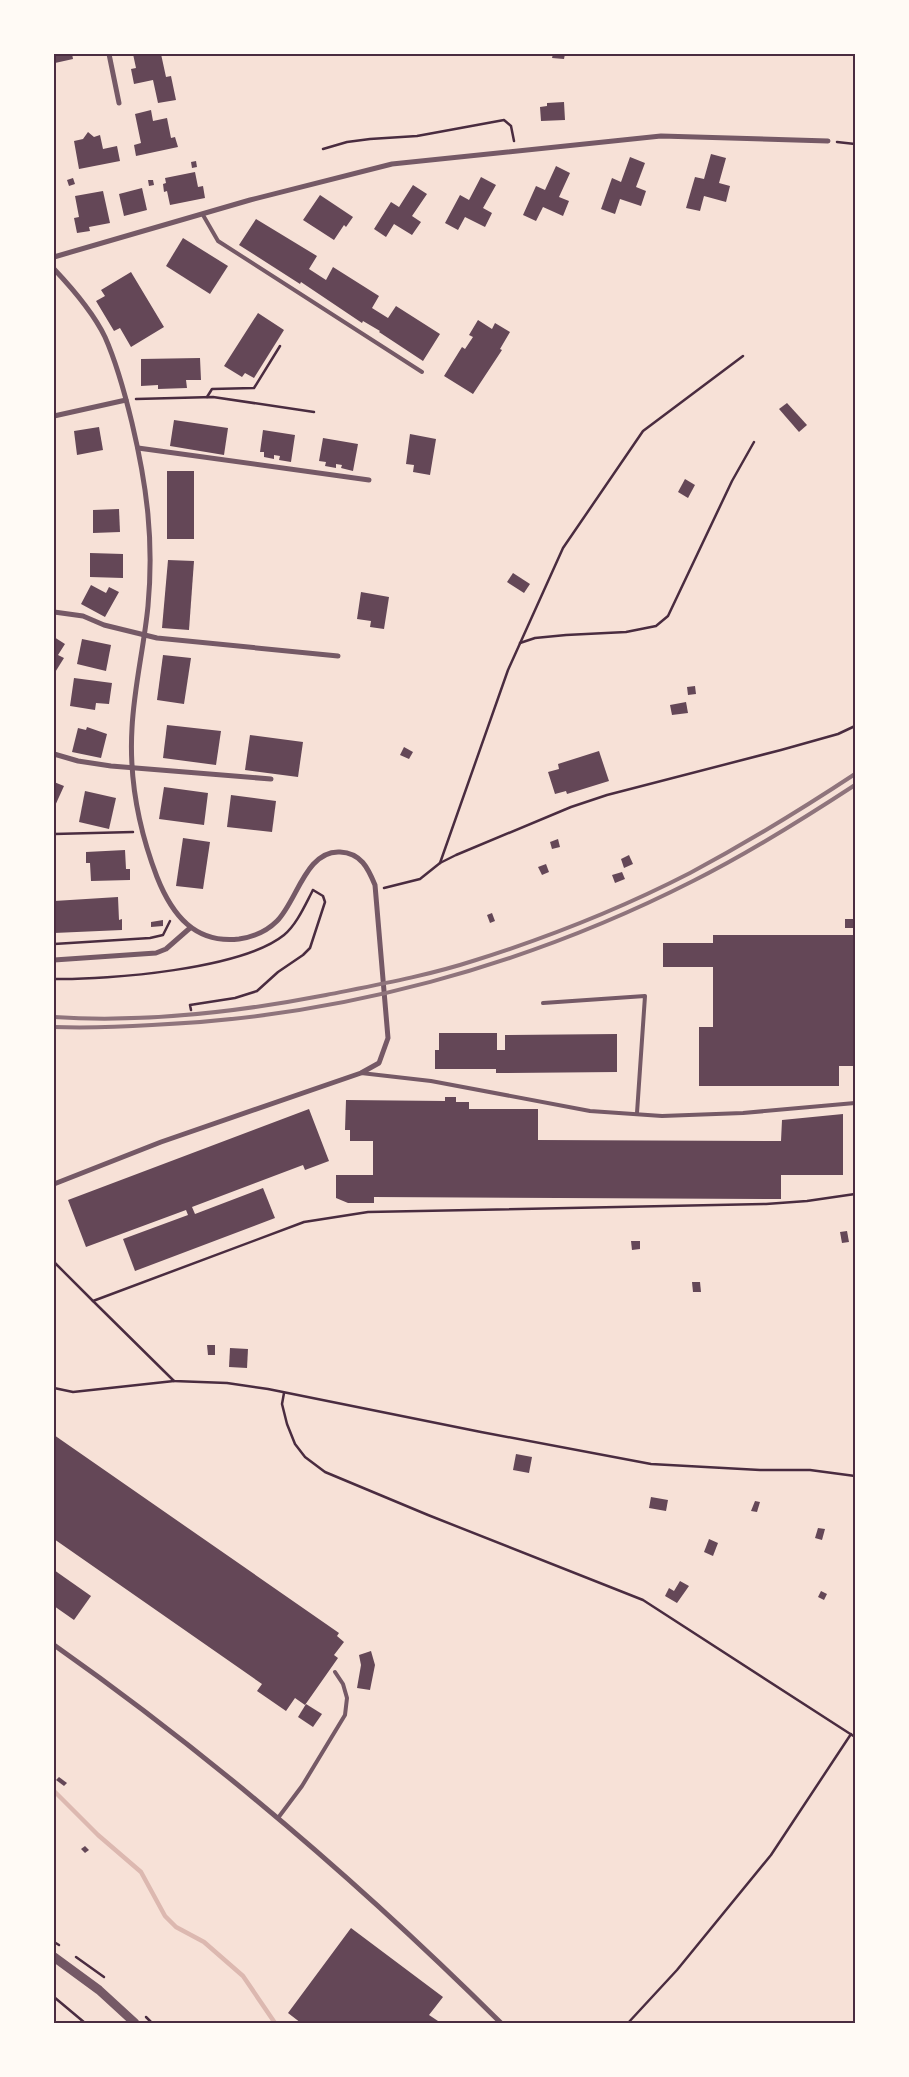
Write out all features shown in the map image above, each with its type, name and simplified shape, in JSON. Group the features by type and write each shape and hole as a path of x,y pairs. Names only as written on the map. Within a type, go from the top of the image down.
{"street":[{"path":"109,54 119,103"},
{"path":"54,257 250,200 392,164 661,136 828,141"},
{"path":"54,269 82,303 104,336 126,400 144,470 150,535 148,605 132,728 133,767 142,831 158,879 175,910 190,928 204,937 222,941 257,935 276,922 315,861 330,851 348,852 366,864 375,890 388,1038 379,1063 362,1074 161,1142 54,1184"},
{"path":"54,416 126,400"},
{"path":"138,448 370,480"},
{"path":"54,612 83,616 104,624 157,638 338,656"},
{"path":"54,754 78,761 111,766 271,779"},
{"path":"54,960 156,952 166,949 190,928"},
{"path":"54,1645 207,1759 278,1818 448,1972 501,2023"},
{"path":"54,1957 99,1990 135,2023"}],"lane":[{"path":"203,215 218,241 422,372"},
{"path":"543,1003 645,996 637,1114"},
{"path":"362,1074 431,1081 590,1111 662,1116 743,1113 855,1103"},
{"path":"278,1818 302,1786 345,1716 347,1698 343,1684 336,1672"}],"path":[{"path":"322,149 347,142 417,136 504,120 511,126 514,141 506,153"},
{"path":"828,141 855,144"},
{"path":"207,398 212,389 254,388 280,346"},
{"path":"440,863 508,670 563,548 643,431 743,356"},
{"path":"126,400 207,398 314,412"},
{"path":"520,643 535,638 626,632 656,626 668,616 732,481 754,442"},
{"path":"375,890 420,879 440,863 571,807 607,795 838,734 855,726"},
{"path":"54,834 142,831"},
{"path":"54,979 146,974 234,958 267,946 285,934 296,920 312,890"},
{"path":"191,1010 190,1005 235,998 257,991 278,972 304,955 310,948 325,902 323,896 317,893"},
{"path":"54,944 150,938 163,935 175,910"},
{"path":"93,1301 304,1222 368,1212 766,1204 807,1201 855,1194"},
{"path":"54,1262 174,1381"},
{"path":"54,1388 73,1392 174,1381 227,1383 651,1464 760,1470 810,1470 855,1476"},
{"path":"284,1393 282,1404 295,1444 305,1457 325,1472 643,1600 855,1737"},
{"path":"628,2023 676,1970 771,1855 850,1734"},
{"path":"54,1997 85,2023"}],"building":[{"path":"54,54 72,54 73,59 55,63"},
{"path":"133,54 161,54 166,77 171,76 176,100 158,103 153,80 134,84 131,69 136,68"},
{"path":"553,54 565,54 564,59 552,58"},
{"path":"564,102 565,120 541,121 540,107 547,106 547,103"},
{"path":"151,110 153,121 167,118 171,138 175,137 178,147 136,156 134,145 141,143 135,114"},
{"path":"88,132 94,137 100,135 103,149 117,146 120,161 79,169 74,141 83,139"},
{"path":"711,154 726,158 719,183 730,186 726,202 704,196 700,211 686,208 695,177 704,179"},
{"path":"630,157 645,163 636,187 646,191 641,206 620,199 615,214 601,209 612,178 621,182"},
{"path":"196,161 197,167 192,168 191,162"},
{"path":"556,166 570,173 559,197 569,201 563,216 543,207 536,221 523,215 536,186 545,190"},
{"path":"195,172 198,187 203,186 205,198 170,205 167,191 164,192 163,184 166,183 165,178"},
{"path":"481,177 496,185 483,208 492,213 485,227 465,217 458,230 445,223 460,195 469,200"},
{"path":"73,178 75,184 69,186 67,180"},
{"path":"148,180 153,180 154,185 149,186"},
{"path":"413,185 427,194 412,216 421,222 412,235 394,224 386,237 374,229 391,202 399,207"},
{"path":"142,188 147,210 124,216 119,194"},
{"path":"103,191 110,223 89,227 90,231 77,233 74,218 79,217 75,196"},
{"path":"320,195 353,217 346,227 344,225 334,240 303,220"},
{"path":"256,219 317,256 309,269 326,280 333,267 379,296 372,308 388,318 396,306 440,334 423,361 380,331 363,321 362,323 301,282 300,284 239,245"},
{"path":"183,238 228,266 210,294 166,266"},
{"path":"131,272 164,327 131,347 120,328 114,331 96,301 105,296 101,290"},
{"path":"258,313 284,330 254,378 245,373 242,377 224,366"},
{"path":"478,320 492,329 495,323 510,332 500,349 502,350 473,394 444,376 462,347 465,349 473,337 469,335"},
{"path":"200,358 201,380 186,380 187,388 158,389 158,385 141,386 141,359"},
{"path":"787,403 807,425 799,432 779,409"},
{"path":"174,420 228,428 224,455 170,446"},
{"path":"99,427 103,450 77,455 74,431"},
{"path":"263,430 295,435 291,462 279,460 280,456 274,455 274,459 264,457 264,452 260,452"},
{"path":"410,434 436,439 430,475 413,472 414,465 406,464"},
{"path":"323,438 358,444 353,471 341,468 342,465 336,464 336,468 325,466 326,462 319,461"},
{"path":"167,471 194,471 194,539 167,539"},
{"path":"685,479 695,485 688,498 678,492"},
{"path":"119,509 120,532 93,533 93,510"},
{"path":"90,553 123,554 123,578 90,577"},
{"path":"168,560 194,561 189,630 162,628"},
{"path":"513,573 530,584 524,593 507,582"},
{"path":"91,585 106,593 109,587 119,592 105,617 81,604"},
{"path":"361,592 389,597 384,629 370,627 371,621 357,619"},
{"path":"54,637 65,644 58,655 64,658 54,674"},
{"path":"82,639 111,645 106,671 77,664"},
{"path":"163,655 191,658 184,704 157,700"},
{"path":"74,678 112,683 109,704 96,703 95,710 70,706"},
{"path":"695,686 696,694 688,695 687,687"},
{"path":"686,702 688,713 672,715 670,705"},
{"path":"167,725 221,731 216,765 163,758"},
{"path":"87,727 107,734 101,758 72,752 78,728 86,730"},
{"path":"250,735 303,742 298,777 245,770"},
{"path":"404,747 413,752 409,759 400,755"},
{"path":"599,751 609,781 567,794 566,791 555,794 548,772 559,769 558,764"},
{"path":"54,782 64,786 54,808"},
{"path":"164,787 208,793 204,825 159,819"},
{"path":"85,791 116,798 109,829 79,822"},
{"path":"231,795 276,801 272,832 227,827"},
{"path":"183,838 210,842 203,889 176,886"},
{"path":"558,839 560,847 552,849 550,842"},
{"path":"125,850 126,869 130,869 130,880 91,881 90,863 86,863 86,852"},
{"path":"629,855 633,864 624,868 621,859"},
{"path":"546,864 549,872 542,875 538,867"},
{"path":"622,872 625,879 615,883 612,875"},
{"path":"118,897 119,920 122,919 122,930 54,933 54,901"},
{"path":"492,913 495,921 490,923 487,915"},
{"path":"845,919 855,919 855,928 845,928"},
{"path":"163,920 163,926 151,927 151,922"},
{"path":"713,935 855,935 855,1066 839,1066 839,1086 699,1086 699,1027 713,1027 713,967 663,967 663,943 713,943"},
{"path":"439,1033 497,1033 497,1050 505,1050 505,1035 617,1034 617,1072 496,1073 496,1069 435,1069 435,1050 439,1050"},
{"path":"445,1097 456,1097 456,1102 469,1102 469,1109 538,1109 538,1140 781,1141 782,1120 843,1114 843,1175 781,1175 781,1199 374,1197 374,1203 348,1203 336,1198 336,1175 373,1175 373,1141 350,1141 350,1130 345,1130 346,1100 445,1101"},
{"path":"309,1109 329,1161 305,1170 303,1165 192,1207 195,1214 263,1188 275,1218 135,1271 123,1239 188,1215 186,1210 86,1247 68,1200"},
{"path":"847,1231 849,1242 842,1243 840,1232"},
{"path":"631,1241 640,1241 640,1249 632,1250"},
{"path":"692,1282 700,1282 701,1292 693,1292"},
{"path":"207,1345 215,1345 215,1355 208,1355"},
{"path":"230,1348 248,1349 247,1368 229,1367"},
{"path":"54,1435 339,1633 337,1636 344,1642 334,1655 338,1658 305,1705 295,1698 286,1711 257,1691 262,1684 54,1539"},
{"path":"516,1454 532,1457 529,1473 513,1470"},
{"path":"651,1497 668,1500 666,1511 649,1508"},
{"path":"755,1501 760,1502 757,1512 751,1511"},
{"path":"818,1528 825,1529 822,1540 815,1538"},
{"path":"709,1539 718,1543 713,1556 704,1552"},
{"path":"54,1570 91,1596 74,1620 54,1606"},
{"path":"680,1581 689,1586 677,1603 665,1596 669,1588 674,1591"},
{"path":"821,1591 827,1594 824,1600 818,1597"},
{"path":"371,1651 375,1665 370,1690 357,1688 361,1665 359,1655"},
{"path":"306,1704 322,1714 313,1727 298,1717"},
{"path":"59,1777 67,1783 64,1786 56,1780"},
{"path":"85,1846 89,1850 85,1853 81,1849"},
{"path":"351,1928 443,1997 429,2015 441,2023 301,2023 288,2013"}],"waterway":[{"path":"54,1791 98,1835 141,1872 165,1916 176,1927 204,1942 243,1976 275,2023"}],"railway":[{"path":"54,1017 156,1017 225,1011 326,995 458,966 558,932 664,886 753,838 855,774"},
{"path":"54,1027 152,1025 222,1020 292,1011 362,998 430,982 498,962 630,911 693,881 776,835 855,785"}]}
